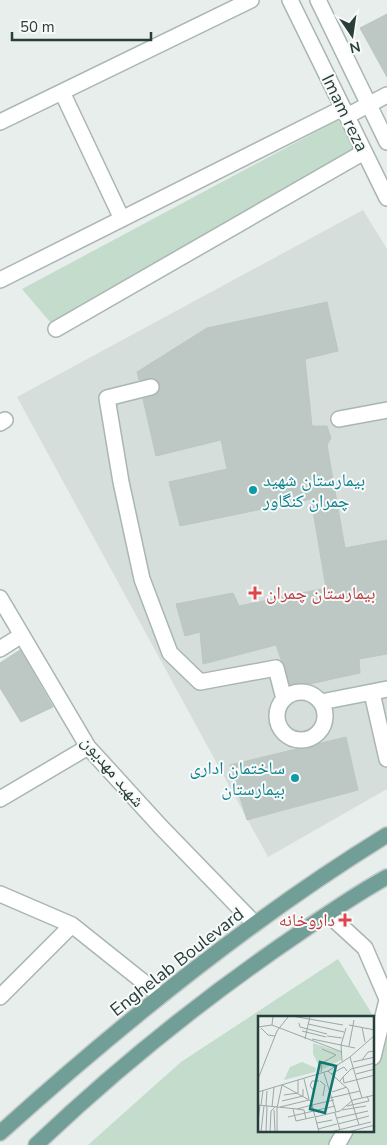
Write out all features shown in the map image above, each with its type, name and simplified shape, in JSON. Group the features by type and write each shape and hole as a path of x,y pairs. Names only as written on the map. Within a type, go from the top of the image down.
{"main road":[{"name":"Enghelab Boulevard","path":"0,1133 51,1087 161,996 255,924 346,860 387,834"},
{"path":"36,1145 74,1109 182,1019 252,965 387,876"}],"street":[{"path":"0,122 251,0"},
{"name":"Imam reza","path":"290,0 387,198"},
{"name":"Imam reza","path":"318,0 387,142"},
{"path":"62,92 122,219"},
{"path":"0,280 345,112 369,105 387,95"},
{"path":"56,330 364,152"},
{"path":"151,387 108,398 121,482 142,579 160,632 170,653 200,682 276,668 284,699"},
{"path":"339,419 387,410"},
{"name":"شهید مهدیون","path":"0,598 88,747 161,827 255,924"},
{"path":"0,649 22,636"},
{"path":"321,702 387,689"},
{"path":"307,693 321,702 324,709 324,724 316,736 301,741 287,736 278,722 277,714 284,699 291,694 307,693"},
{"path":"372,693 387,759"},
{"path":"0,799 88,747"},
{"path":"0,894 72,926 161,996"},
{"path":"328,914 366,948 387,1000 374,1053"},
{"path":"0,997 72,926"},
{"path":"337,1145 344,1132"}],"shaded area":[{"name":"بیمارستان چمران","path":"363,210 387,249 387,789 268,857 17,397"}],"green space":[{"path":"338,120 355,150 56,329 22,289"},
{"path":"338,959 372,1014 387,1014 387,1145 88,1145 181,1062"}],"building":[{"path":"387,14 387,77 360,28"},
{"name":"بیمارستان شهید چمران کنگاور","path":"327,302 338,351 305,359 312,426 327,426 331,438 327,445 345,548 387,540 387,654 359,659 360,673 291,688 276,645 203,664 200,632 185,636 176,604 233,593 239,606 326,588 311,499 180,526 169,482 227,469 221,440 156,456 143,399 157,394 160,385 153,378 139,380 137,372 207,328"},
{"path":"20,650 53,707 21,722 0,688 0,663"},
{"name":"ساختمان اداری بیمارستان","path":"346,737 358,790 247,820 230,765"}],"place":[{"name":"بیمارستان شهید چمران کنگاور","path":"253,490"},
{"name":"بیمارستان چمران","path":"255,593"},
{"name":"ساختمان اداری بیمارستان","path":"295,778"},
{"name":"داروخانه","path":"345,920"}]}
